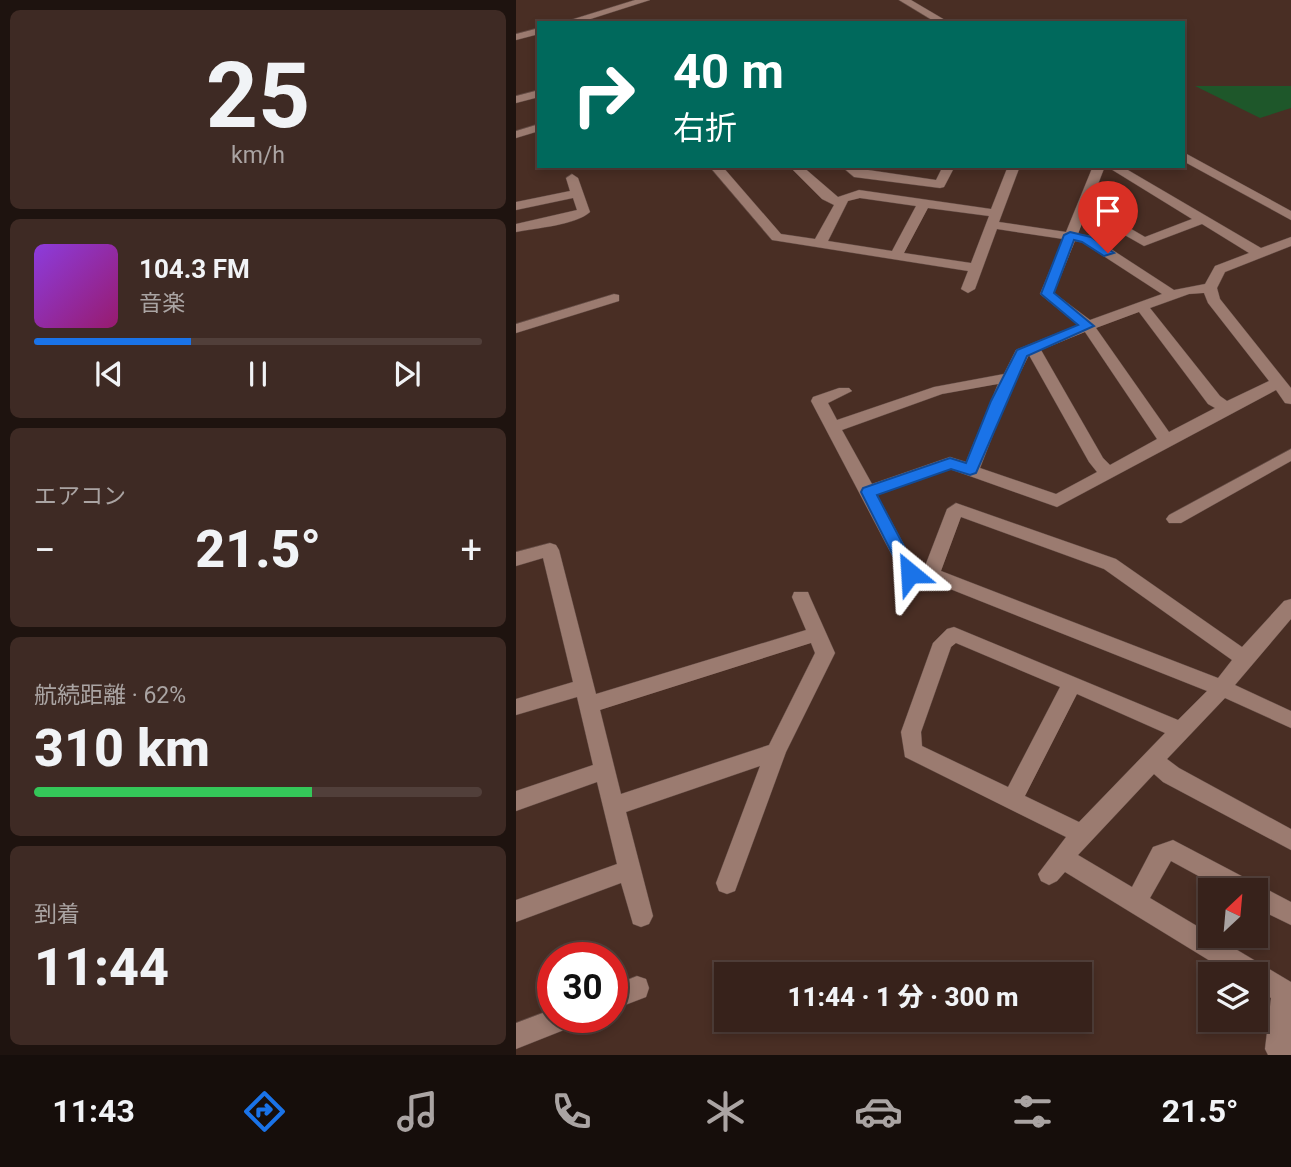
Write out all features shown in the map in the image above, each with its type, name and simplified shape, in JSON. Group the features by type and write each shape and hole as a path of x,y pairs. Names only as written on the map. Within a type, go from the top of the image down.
{"street":[{"path":"575,21 645,0"},
{"path":"904,0 941,21"},
{"path":"516,37 537,31"},
{"path":"516,100 537,94"},
{"path":"516,135 537,128"},
{"path":"1185,157 1291,216"},
{"path":"717,168 777,237 975,268"},
{"path":"797,168 826,196 840,203"},
{"path":"849,168 854,173 940,184 948,168"},
{"path":"968,289 1013,168"},
{"path":"1098,168 1047,294 1088,326 1156,429 1168,441"},
{"path":"1115,168 1260,254"},
{"path":"516,228 584,212 572,178"},
{"path":"516,205 577,193"},
{"path":"820,243 843,199 859,194 924,203 1086,239 1173,295"},
{"path":"896,255 924,203"},
{"path":"1081,205 1144,242 1204,219"},
{"path":"1291,241 1220,269 1210,288 1213,300 1291,399"},
{"path":"970,470 1021,353 1173,295 1210,288"},
{"path":"516,329 614,299"},
{"path":"1142,307 1214,400 1226,408"},
{"path":"1033,350 1097,462 1108,472"},
{"path":"833,427 939,390 1011,377"},
{"path":"868,492 950,463 1057,500 1226,408 1278,383"},
{"path":"844,391 819,401 910,573"},
{"path":"1175,519 1291,454"},
{"path":"1244,658 1110,564 956,509 931,574 1222,688 1291,720"},
{"path":"516,559 550,550 641,916"},
{"path":"727,883 776,752 825,653 801,597"},
{"path":"1235,962 1136,902 1056,866 1082,834 1222,688 1244,658 1289,610"},
{"path":"516,706 586,696 817,634"},
{"path":"1082,834 912,751 910,732 943,643 954,634 1165,722 1179,731"},
{"path":"1012,800 1071,684"},
{"path":"613,806 776,752"},
{"path":"1152,760 1171,775 1291,840"},
{"path":"516,801 605,770"},
{"path":"1136,902 1161,855 1173,850 1224,878"},
{"path":"516,911 629,870"},
{"path":"1268,902 1291,914"},
{"path":"1268,982 1284,992 1278,1049 1281,1055"},
{"path":"628,992 637,988"},
{"path":"516,1036 537,1028"}],"green space":[{"path":"1195,86 1291,86 1291,108 1260,118"}],"route":[{"path":"910,573 868,492 950,463 970,470 1021,353 1088,326 1047,294 1070,235 1086,239 1108,253"}]}
